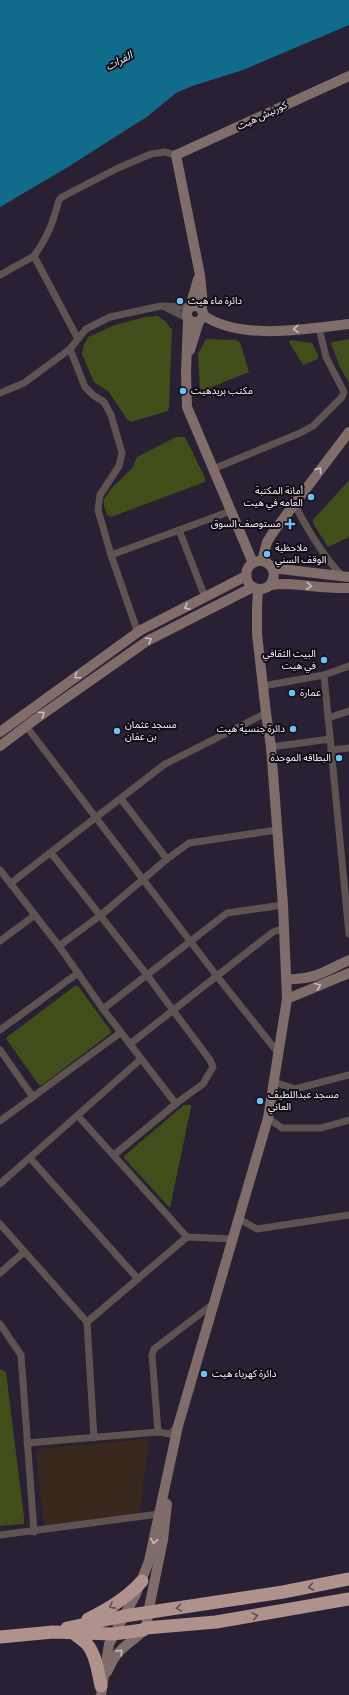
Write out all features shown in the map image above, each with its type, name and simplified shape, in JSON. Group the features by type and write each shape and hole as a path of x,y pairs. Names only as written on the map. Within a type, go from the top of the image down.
{"highway":[{"path":"0,1637 73,1629 124,1616 283,1592 349,1580"},
{"path":"73,1629 118,1603 132,1592 142,1581"},
{"path":"73,1629 114,1634 144,1630 146,1628 216,1622 349,1599"},
{"path":"73,1629 86,1644 93,1656 101,1690"}],"main road":[{"name":"كورنيش هيت","path":"176,155 349,76"},
{"path":"176,155 200,275 202,295 202,316 187,361"},
{"path":"200,275 190,307 187,311 187,407 231,511 257,562"},
{"path":"190,307 197,306 202,316 216,323 237,329 278,330 319,328 349,324"},
{"path":"188,319 192,323 202,316"},
{"path":"256,588 248,583 246,576 248,568 257,562 270,536 349,432"},
{"path":"257,562 266,562 272,568 274,577 270,585"},
{"path":"272,568 346,577"},
{"path":"0,732 138,633 246,576"},
{"path":"0,746 147,641 256,588 267,588 270,585 286,584 336,589 349,588"},
{"path":"101,1690 106,1657 114,1634 142,1581 149,1561 178,1426 268,1118 287,999 283,905 276,830 271,747 257,627 256,588"},
{"path":"287,979 302,980 312,977 349,960"},
{"path":"287,999 349,973"},
{"path":"101,1690 113,1660 119,1651 146,1628 163,1540 170,1462"}],"street":[{"path":"0,275 34,256 51,229 62,197 118,168 151,154 165,152 176,155"},
{"path":"34,256 78,339"},
{"path":"161,306 188,319"},
{"path":"0,393 24,383 70,349 86,329 110,317 161,306 190,307"},
{"path":"213,469 300,433 313,426 346,397 326,357 319,328"},
{"path":"70,349 85,387 104,402 111,414 122,453 119,466 100,495 98,510 111,555 138,633"},
{"path":"294,503 303,520 332,565 346,577"},
{"path":"111,555 231,511"},
{"path":"179,530 205,597"},
{"path":"263,686 324,675 349,666"},
{"path":"324,675 349,934"},
{"path":"328,718 349,711"},
{"path":"11,883 165,764 266,713"},
{"path":"26,726 216,975 279,1054"},
{"path":"271,747 330,739"},
{"path":"331,750 349,748"},
{"path":"121,799 167,859"},
{"path":"59,946 101,915 167,859 189,843 276,830"},
{"path":"51,853 147,975 210,1060 213,1067 203,1084 176,1104 114,1155"},
{"path":"0,870 59,946 120,1033 176,1104"},
{"path":"103,1009 227,913 283,905"},
{"path":"0,941 35,915"},
{"path":"130,1044 216,975 273,932 284,928"},
{"path":"0,1030 78,973"},
{"path":"0,1121 120,1033"},
{"path":"0,1050 33,1097"},
{"path":"0,1184 142,1059"},
{"path":"274,1082 295,1089 349,1075"},
{"path":"78,1116 187,1237"},
{"path":"268,1118 282,1128 320,1128 349,1120"},
{"path":"30,1158 138,1278"},
{"path":"239,1219 256,1229 349,1215"},
{"path":"0,1224 87,1322 94,1438"},
{"path":"87,1322 187,1237 232,1239"},
{"path":"0,1273 24,1252"},
{"path":"158,1432 152,1355 154,1349 213,1304"},
{"path":"0,1324 21,1354 34,1532"},
{"path":"28,1443 158,1432 170,1434 178,1426"},
{"path":"0,1535 34,1532 159,1514"}],"shaded area":[{"path":"145,1439 149,1443 139,1516 44,1526 36,1452 38,1449"}],"green space":[{"path":"158,316 166,322 172,330 168,411 131,422 127,419 108,391 94,382 82,354 84,345 88,337 115,325 145,317"},
{"path":"206,339 235,340 240,342 249,372 202,391 200,390 198,354"},
{"path":"349,339 349,383 340,367 331,344 332,342"},
{"path":"291,340 312,343 318,355 318,359 303,365 289,342"},
{"path":"176,437 185,437 205,478 205,482 111,517 107,515 104,506 104,499 110,490 132,468 137,457"},
{"path":"349,480 349,537 328,547 313,523 313,520"},
{"path":"75,986 78,986 111,1033 42,1085 39,1085 7,1040 7,1037"},
{"path":"184,1105 191,1105 191,1107 170,1208 124,1158 124,1156"},
{"path":"0,1369 6,1372 24,1524 0,1526"}],"water":[{"name":"الفرات","path":"0,0 349,0 349,25 243,70 192,86 176,93 148,116 68,167 0,207"}],"place":[{"name":"دائرة ماء هيت","path":"180,301"},
{"name":"مكتب بريدهيت","path":"183,391"},
{"name":"أمانة المكتبة العامه في هيت","path":"311,497"},
{"name":"مستوصف السوق","path":"290,524"},
{"name":"ملاحظية الوقف السني","path":"267,554"},
{"name":"البيت الثقافي في هيت","path":"324,660"},
{"name":"عمارة","path":"292,693"},
{"name":"دائرة جنسية هيت","path":"293,729"},
{"name":"مسجد عثمان بن عفان","path":"117,731"},
{"name":"البطاقه الموحدة","path":"339,758"},
{"name":"مسجد عبداللطيف العاني","path":"260,1101"},
{"name":"دائرة كهرباء هيت","path":"204,1374"}]}
